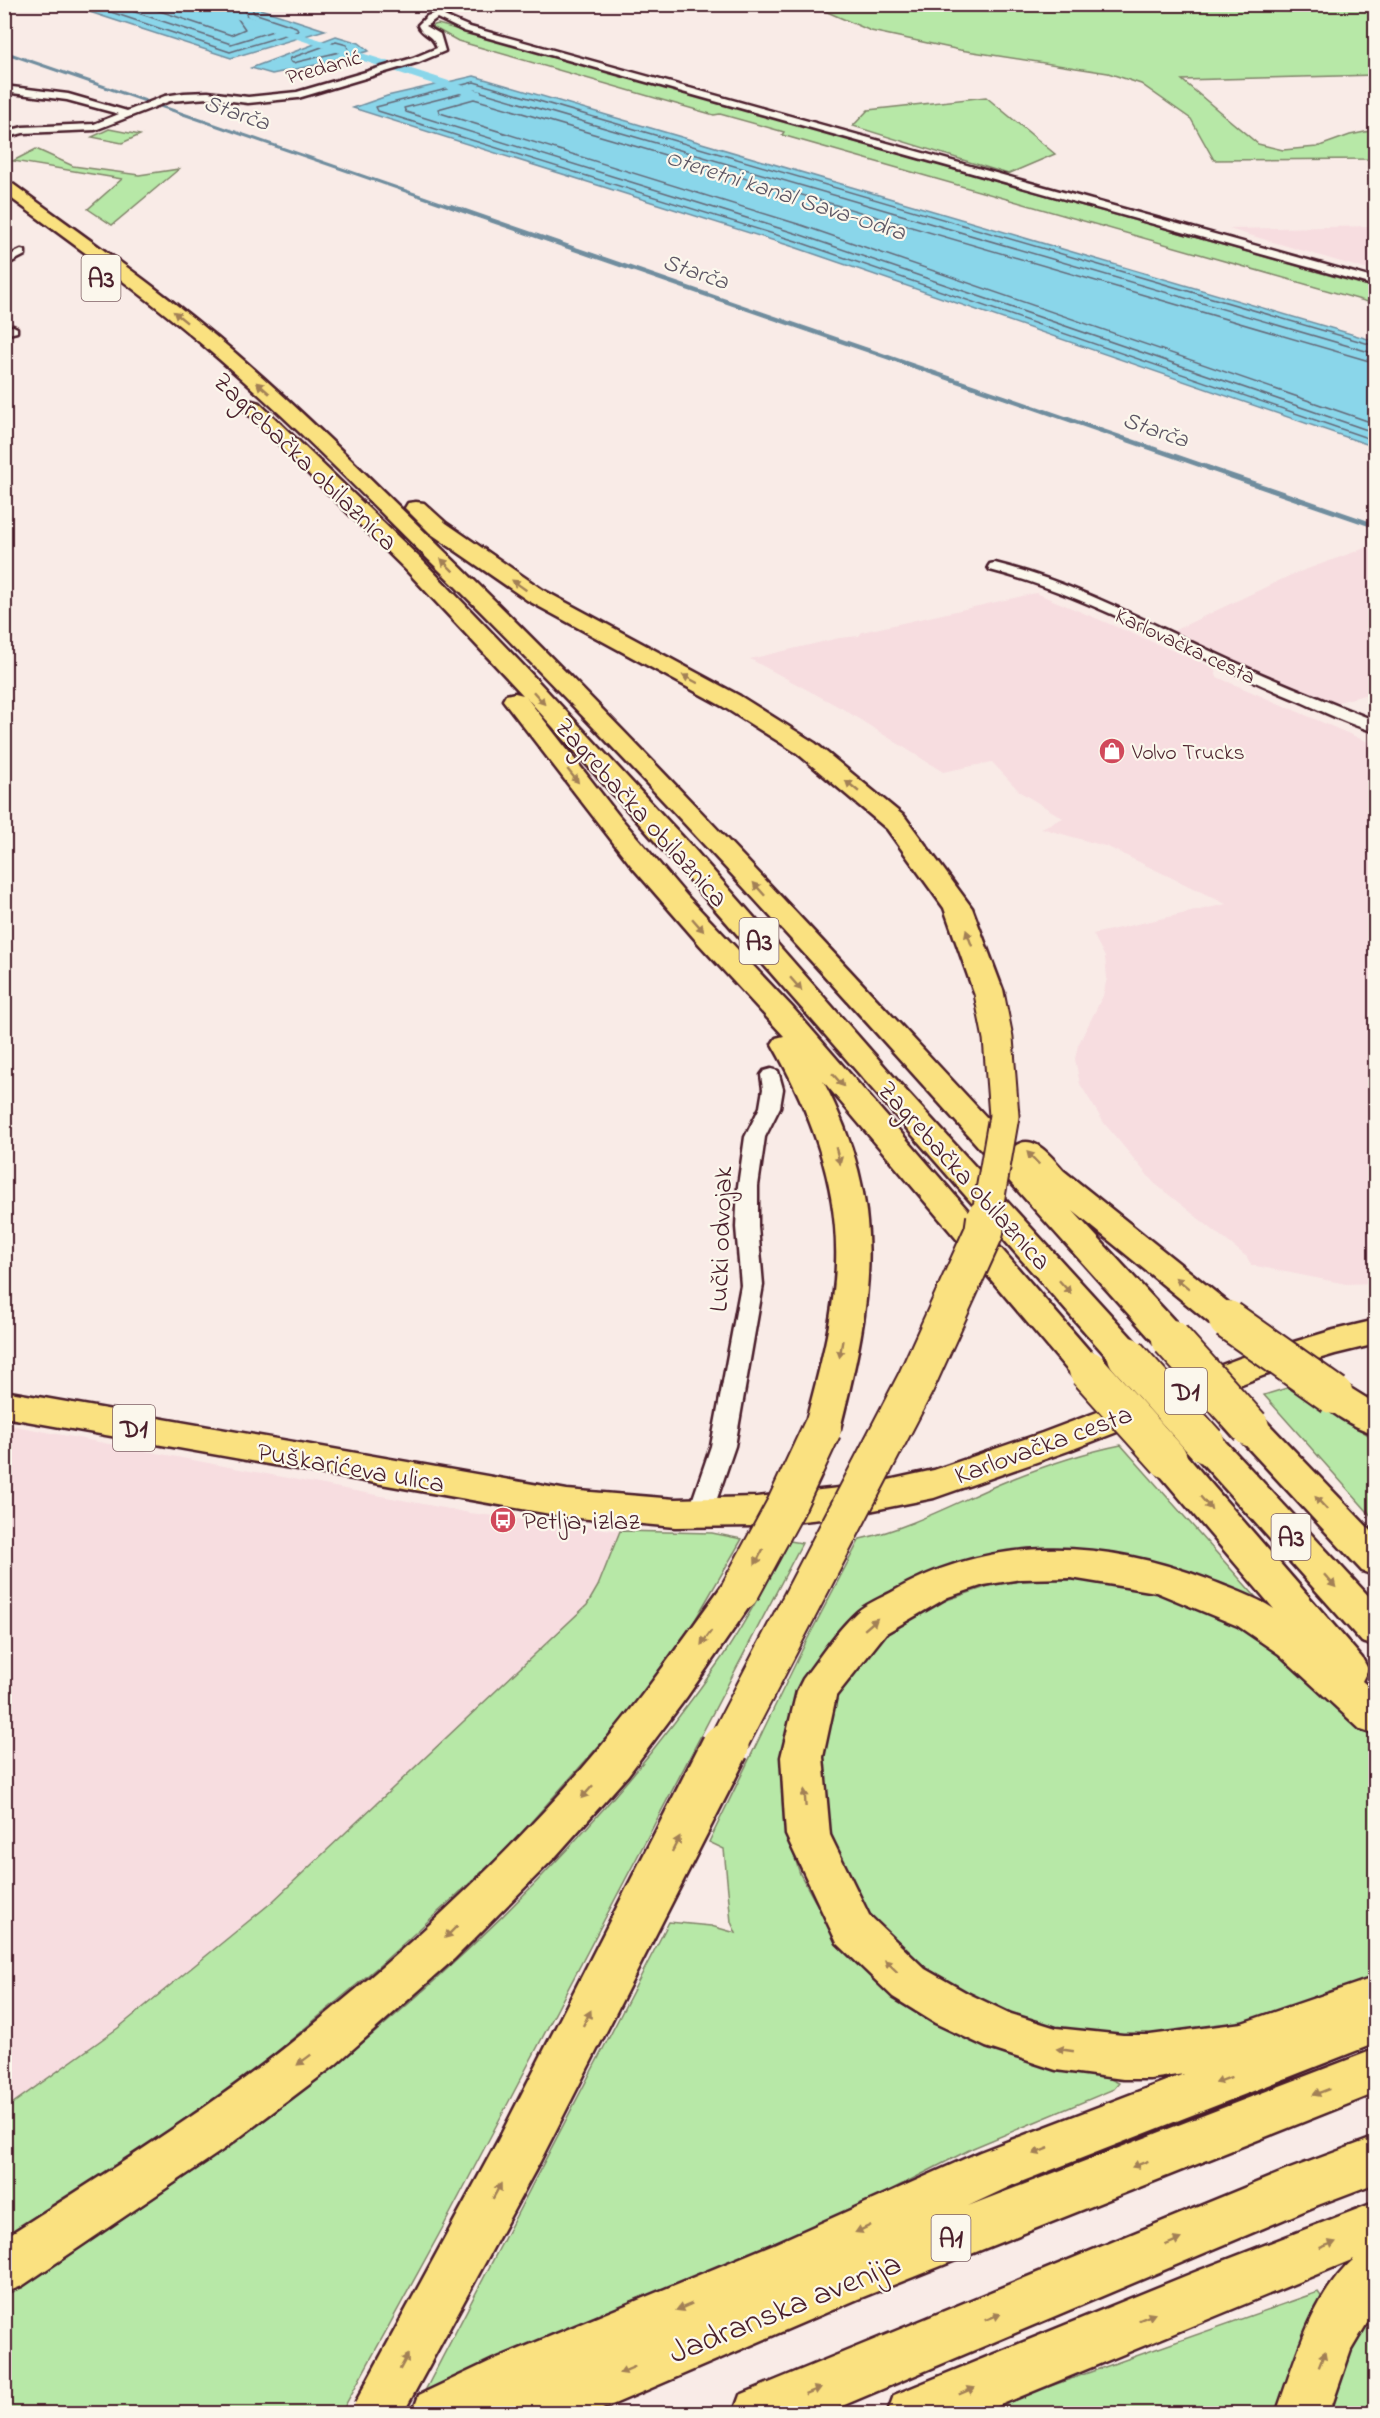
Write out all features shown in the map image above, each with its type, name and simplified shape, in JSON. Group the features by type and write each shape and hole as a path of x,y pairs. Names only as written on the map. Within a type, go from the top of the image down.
{"main road":[{"name":"Zagrebačka obilaznica","path":"4,184 180,317 301,422 546,663 711,836 882,1026 1376,1561"},
{"name":"A3","path":"4,202 94,272"},
{"name":"Zagrebačka obilaznica","path":"236,393 383,534 513,669 684,855 897,1100 1376,1631"},
{"path":"301,422 332,431 438,528 535,595 731,701 807,748 896,823 958,908 989,993 998,1038 1004,1116 984,1232 916,1382 798,1605 519,2151 376,2414"},
{"path":"383,534 395,570 492,671 561,763 624,840 742,975 781,1013 1088,1370 1376,1699"},
{"path":"4,2268 207,2133 318,2050 438,1945 541,1844 613,1763 740,1591 786,1506 822,1429 837,1371 849,1306 853,1242 845,1182 831,1128 810,1082 742,975"},
{"path":"882,1026 922,1042 1053,1178 1228,1320 1334,1395 1376,1421"},
{"name":"Karlovačka cesta","path":"700,1513 763,1511 828,1505 897,1493 1001,1462 1254,1365 1300,1350 1376,1332"},
{"name":"Puškarićeva ulica","path":"4,1404 558,1503 700,1513"},
{"path":"1376,1719 1293,1643 1252,1615 1162,1578 1071,1563 1021,1564 982,1570 934,1587 872,1622 853,1643 818,1691 802,1757 808,1835 853,1929 909,1983 951,2008 1002,2032 1056,2049 1123,2057 1150,2057 1242,2043 1376,1997"},
{"path":"438,2414 513,2379 792,2262 996,2168 1376,2022"},
{"name":"Jadranska avenija","path":"529,2414 622,2372 951,2238 1376,2071"},
{"path":"759,2414 1307,2186 1376,2160"},
{"path":"913,2414 1195,2297 1376,2226"},
{"path":"1302,2414 1330,2337 1358,2289 1376,2273"}],"street":[{"path":"422,25 426,20 466,5"},
{"path":"438,16 467,29"},
{"path":"422,25 446,24 467,29 1376,283"},
{"name":"Predanić","path":"4,135 23,130 96,128 159,101 198,95 238,99 275,99 309,92 442,50 437,36 423,28 422,25"},
{"path":"4,89 68,97 128,114"},
{"path":"4,263 21,254"},
{"name":"Karlovačka cesta","path":"995,567 1025,573 1075,592 1215,660 1376,728"},
{"name":"Lučki odvojak","path":"700,1513 723,1446 752,1285 747,1227 748,1186 755,1137 770,1107 773,1089 771,1075"}],"shaded area":[{"path":"1375,226 1375,272 1229,229"},
{"path":"1368,547 1375,549 1375,692 1335,703 1236,662 1173,631 1291,575"},
{"path":"1036,593 1214,668 1217,677 1375,745 1375,1283 1346,1284 1251,1265 1247,1257 1154,1183 1104,1123 1080,1084 1075,1059 1078,1045 1103,996 1107,978 1105,957 1093,934 1226,904 1108,847 1041,828 1063,818 1020,792 992,762 943,772 843,709 750,659 839,638 859,636 862,632"},
{"path":"5,1424 470,1513 620,1531 598,1586 587,1605 272,1902 118,2028 5,2109"}],"green space":[{"path":"811,5 1375,5 1375,75 1182,80 1258,144 1283,150 1317,147 1350,135 1375,130 1375,159 1214,160 1191,119 1141,84 1108,73 960,50 871,31"},
{"path":"438,24 1375,288 1375,304 782,135 784,132 720,114 714,115 458,41 431,26"},
{"path":"986,97 1055,154 1008,174 853,126 868,110"},
{"path":"109,129 140,135 122,143 92,137"},
{"path":"36,149 73,166 139,175 179,169 112,225 88,209 122,179 13,161"},
{"path":"1290,1387 1375,1439 1375,1520 1264,1395"},
{"path":"1121,1445 1262,1604 1039,1553 834,1639 817,1660 801,1690 790,1719 781,1783 784,1824 800,1874 815,1901 843,1940 1028,2060 1108,2078 1119,2083 1114,2089 973,2148 789,2242 415,2410 669,1922 711,1926 736,1933 731,1922 724,1849 709,1842 806,1642 860,1539 915,1522 1046,1466"},
{"path":"620,1531 712,1533 742,1539 687,1634 628,1713 507,1849 380,1965 235,2087 89,2184 5,2236 5,2109 118,2028 272,1902 587,1605 598,1586"},
{"path":"790,1541 802,1543 443,2227 341,2413 5,2414 5,2296 239,2139 374,2034 439,1977 561,1855 619,1791 673,1725 732,1642"},
{"path":"1066,1577 1142,1586 1242,1627 1308,1672 1375,1739 1375,1990 1227,2035 1082,2036 991,2012 908,1960 875,1924 840,1872 816,1791 835,1697 853,1667 878,1641 915,1615 938,1603 995,1584"},
{"path":"1318,2292 1325,2302 1283,2413 971,2414"},
{"path":"1375,2311 1375,2413 1326,2414 1351,2347"}],"water":[{"path":"68,5 248,5 325,30 231,58"},
{"path":"336,36 359,43 369,51 272,74 251,68"},
{"path":"474,76 1375,341 1375,447 794,247 353,108 387,96"}],"waterway":[{"name":"Oteretni kanal Sava-Odra","path":"197,4 476,94"},
{"name":"Starča","path":"4,52 455,208"},
{"name":"Starča","path":"450,206 1212,469"},
{"name":"Starča","path":"1208,468 1376,526"}],"place":[{"name":"Volvo Trucks","path":"1112,751"},
{"name":"Petlja, izlaz","path":"503,1520"}]}
